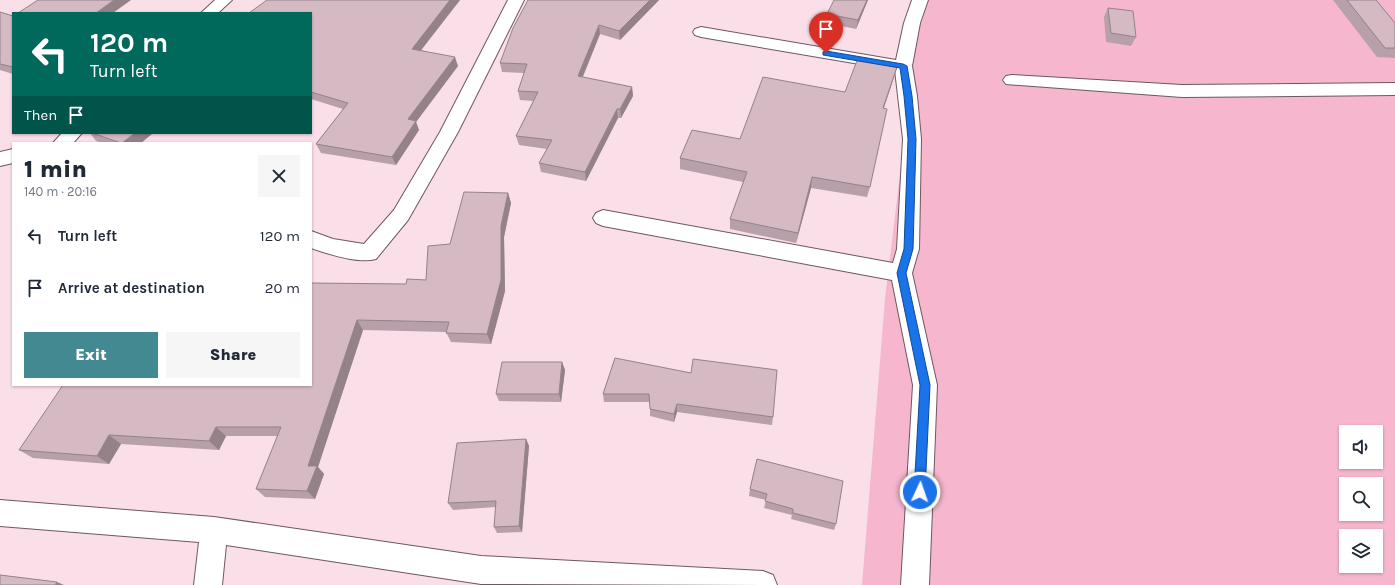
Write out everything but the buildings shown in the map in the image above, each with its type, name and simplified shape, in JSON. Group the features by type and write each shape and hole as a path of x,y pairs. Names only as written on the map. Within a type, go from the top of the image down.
{"street":[{"path":"210,12 224,0"},
{"path":"312,240 331,247 369,253 401,215 448,132 516,0"},
{"path":"915,585 925,385 901,273 908,249 912,139 908,96 903,66 912,23 920,0"},
{"path":"701,32 903,66"},
{"path":"1012,80 1182,91 1353,90 1395,88"},
{"path":"63,142 72,134"},
{"path":"0,159 12,156"},
{"path":"603,218 901,273"},
{"path":"0,513 214,530 480,570 763,585"},
{"path":"208,585 214,530"}],"shaded area":[{"path":"921,0 1395,0 1395,585 862,585 885,299"}],"route":[{"path":"826,53 903,66 908,96 912,139 908,249 901,273 925,385 920,492"}]}
